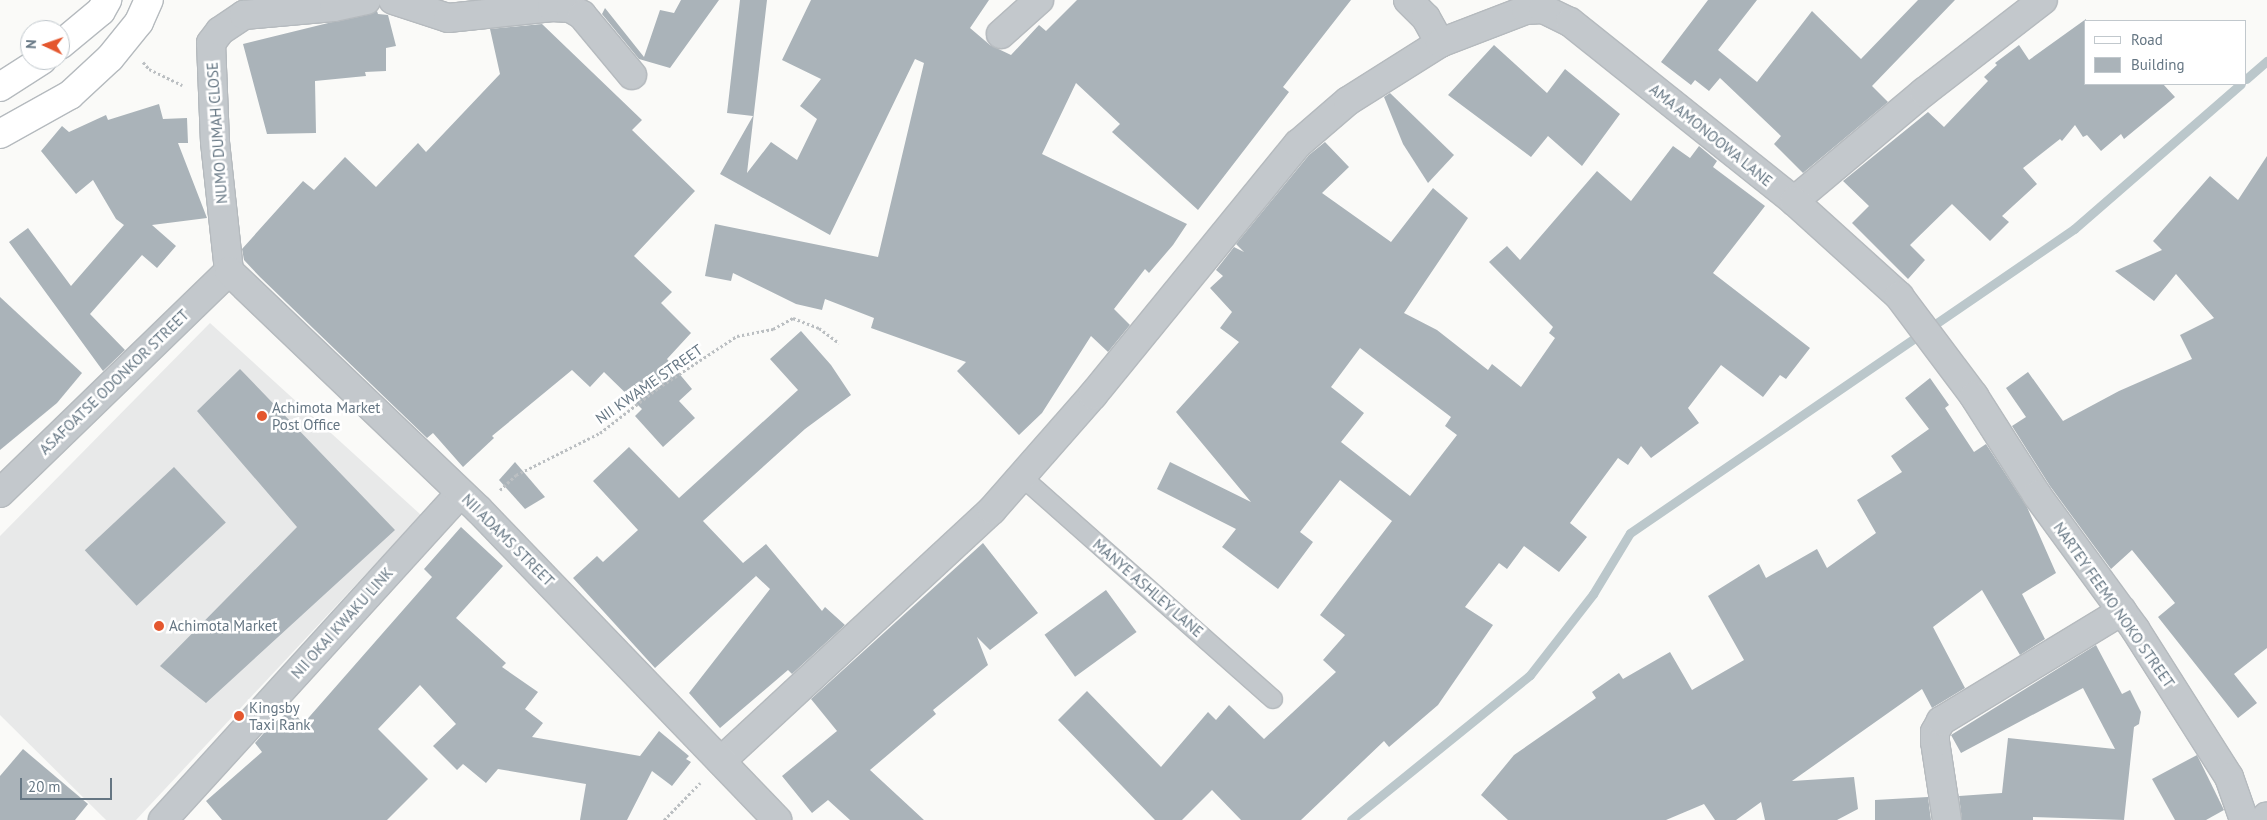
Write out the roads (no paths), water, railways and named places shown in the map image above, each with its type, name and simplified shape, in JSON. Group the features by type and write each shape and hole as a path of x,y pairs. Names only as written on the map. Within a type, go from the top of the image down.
{"main road":[{"path":"70,37 101,11 107,0"},
{"path":"0,134 70,95 110,58 139,22 150,0"},
{"path":"0,87 26,70"}],"street":[{"name":"NUMO DUMAH CLOSE","path":"229,271 212,99 211,43 220,31 244,14 334,7 366,0"},
{"path":"393,0 448,18 552,7 570,8 582,15 632,75"},
{"path":"1002,34 1039,0"},
{"path":"1408,0 1426,18 1440,42"},
{"path":"1794,201 1924,92 2043,0"},
{"name":"AMA AMONOOWA LANE","path":"721,761 984,517 1022,477 1093,395 1298,144 1348,101 1440,42 1526,10 1546,5 1570,22 1794,201 1898,296 1974,396"},
{"name":"ASAFOATSE ODONKOR STREET","path":"0,493 229,271"},
{"name":"NII ADAMS STREET","path":"229,271 470,501 777,820"},
{"name":"NARTEY FEEMO NOKO STREET","path":"1974,396 2037,495 2122,612 2229,777 2244,820"},
{"name":"NII OKAI KWAKU LINK","path":"163,820 470,501"},
{"path":"1947,820 1935,742 1935,732 1941,721 2122,612"},
{"path":"2265,820 2267,816"}],"lane":[{"name":"MANYE ASHLEY LANE","path":"1022,477 1274,699"}],"waterway":[{"path":"2247,78 2267,61"},
{"path":"1351,820 1530,675 1593,594 1630,533 2074,229 2240,85"}],"place":[{"name":"Achimota Market Post Office","path":"262,416"},
{"name":"Achimota Market","path":"159,626"},
{"name":"Kingsby Taxi Rank","path":"239,716"}]}
